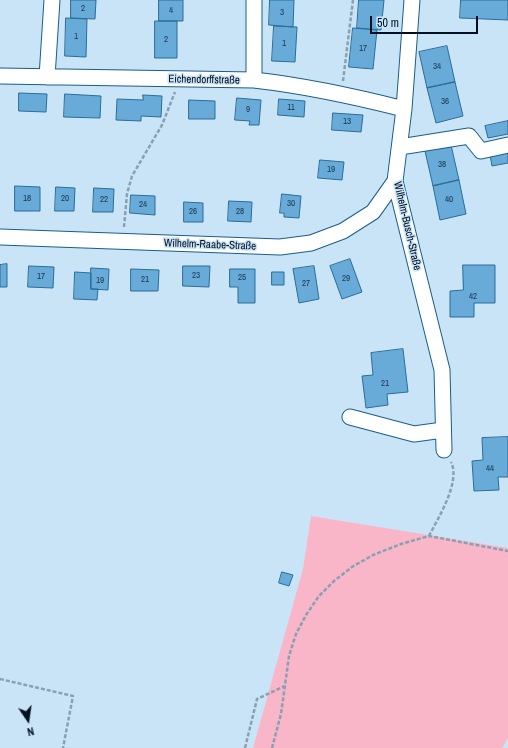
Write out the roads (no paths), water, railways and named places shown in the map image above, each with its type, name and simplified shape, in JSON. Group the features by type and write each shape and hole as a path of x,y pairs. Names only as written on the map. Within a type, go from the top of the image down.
{"street":[{"path":"47,78 52,0"},
{"path":"254,0 254,80"},
{"name":"Wilhelm-Busch-Straße","path":"412,0 404,108 395,181 442,370 444,450"},
{"name":"Eichendorffstraße","path":"0,76 47,78 254,80 292,84 341,93 404,108"},
{"path":"400,147 469,136 481,151 508,145"},
{"name":"Wilhelm-Raabe-Straße","path":"0,237 280,247 311,243 344,231 373,212 395,181"},
{"path":"350,417 414,434 443,430"}]}
